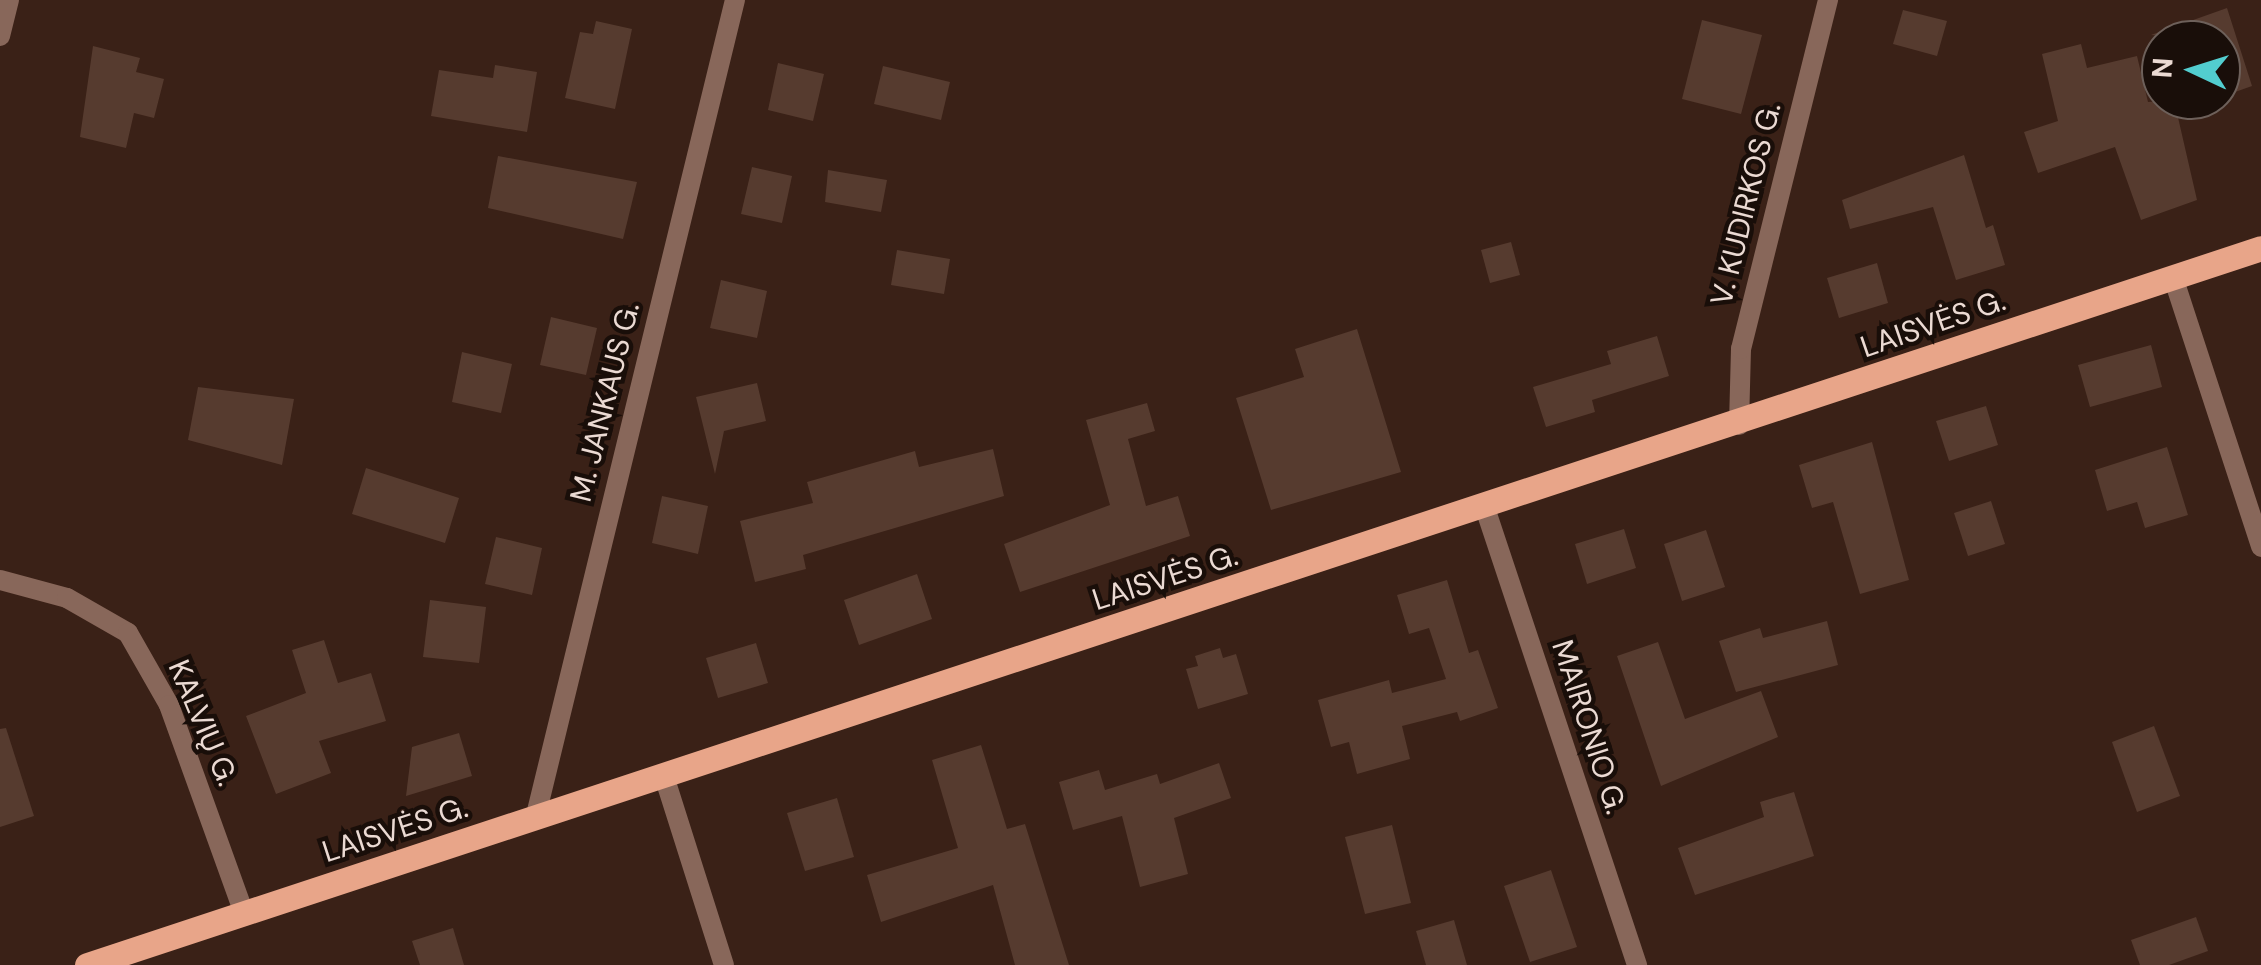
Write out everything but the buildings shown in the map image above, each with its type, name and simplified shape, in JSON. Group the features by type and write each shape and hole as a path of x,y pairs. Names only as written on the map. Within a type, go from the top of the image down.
{"main road":[{"name":"LAISVĖS G.","path":"87,965 1740,425 2261,248"}],"street":[{"path":"0,36 8,0"},
{"name":"M. JANKAUS G.","path":"534,819 735,0"},
{"name":"V. KUDIRKOS G.","path":"1740,425 1741,349 1828,0"},
{"path":"2173,277 2261,547"},
{"name":"MAIRONIO G.","path":"1484,508 1637,965"},
{"name":"KALVIŲ G.","path":"0,580 68,598 128,633 169,705 244,914"},
{"path":"664,776 724,965"}]}
